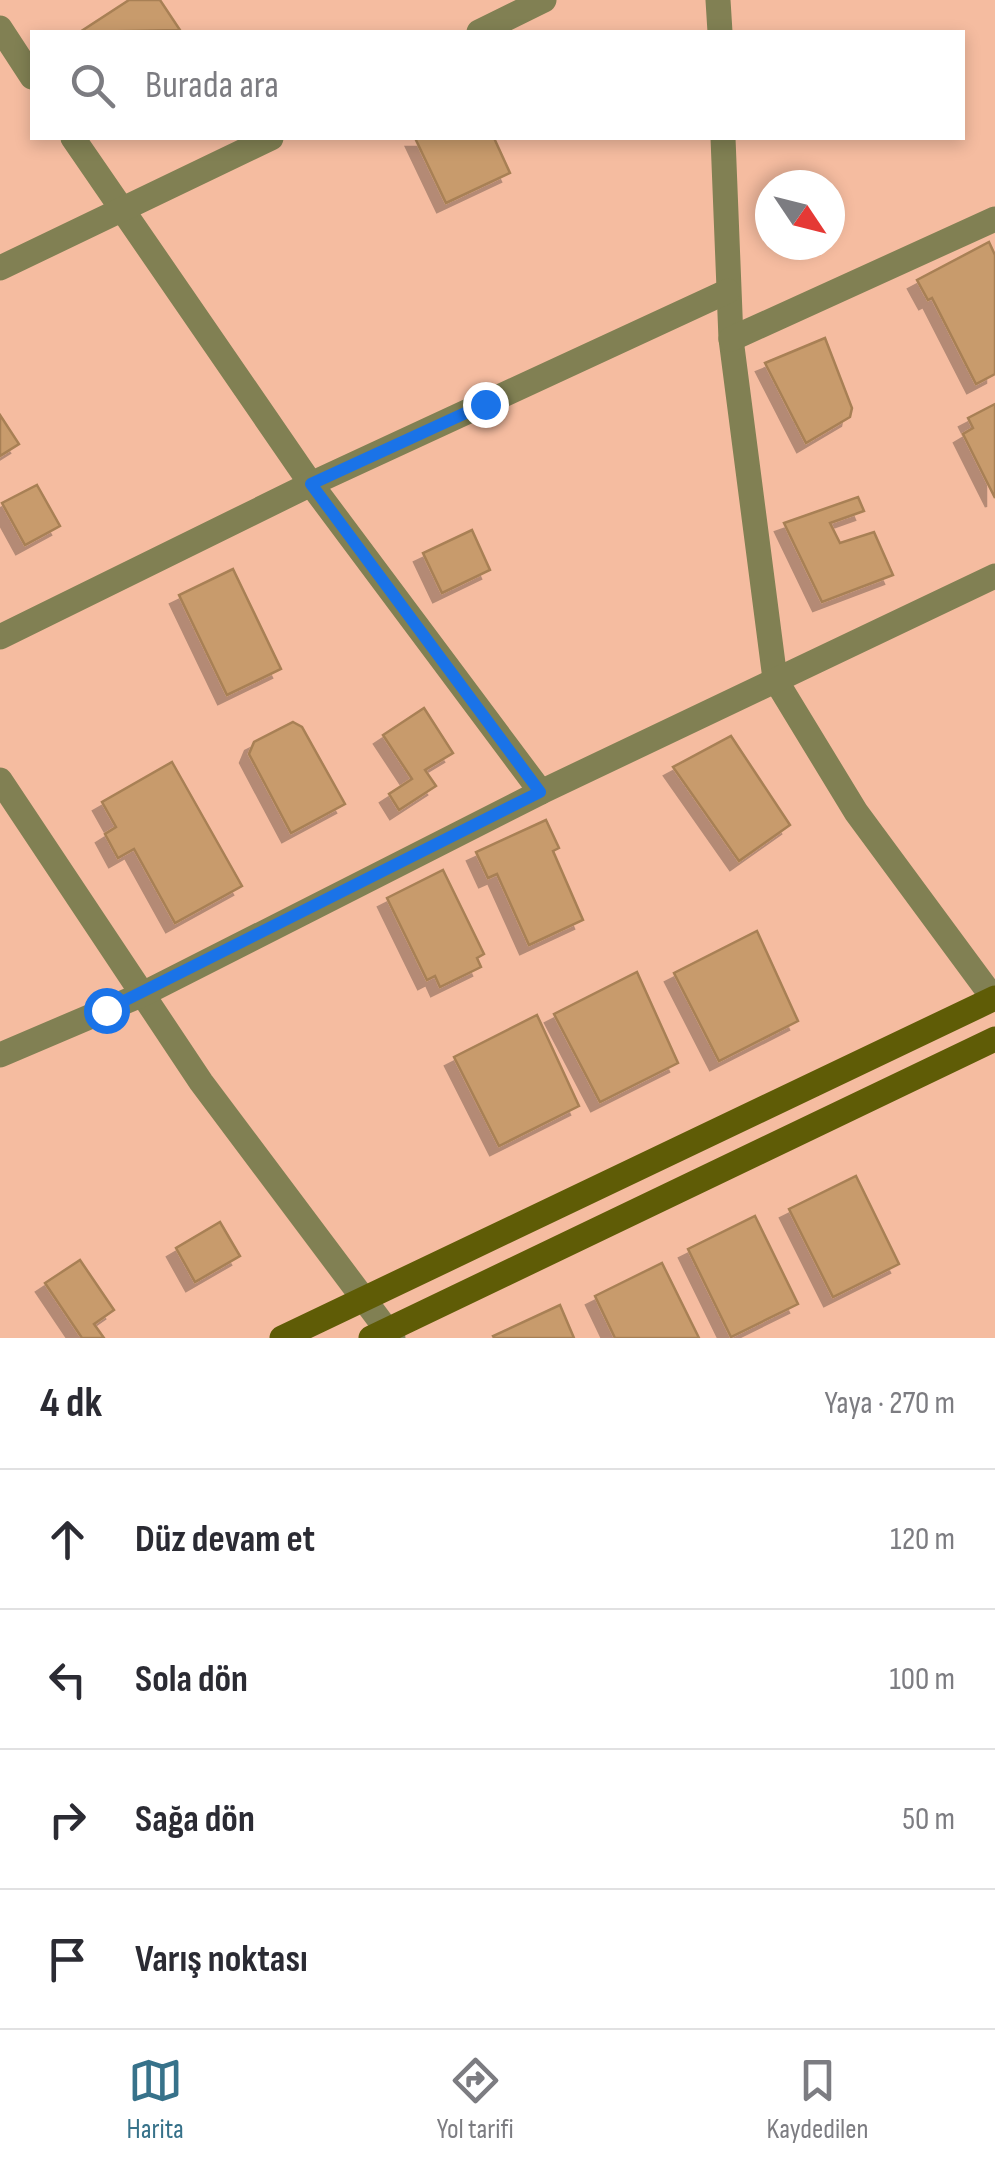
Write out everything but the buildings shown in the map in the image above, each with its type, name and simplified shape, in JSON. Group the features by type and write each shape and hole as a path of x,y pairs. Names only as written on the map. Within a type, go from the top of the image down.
{"street":[{"path":"483,30 544,0"},
{"path":"718,0 720,30"},
{"path":"0,28 30,74"},
{"path":"74,140 311,484 540,792"},
{"path":"0,268 267,140"},
{"path":"282,1338 994,998 856,812 775,679 731,338 723,140"},
{"path":"731,338 995,220"},
{"path":"0,637 311,484 728,291"},
{"path":"0,1055 141,995 540,792 995,576"},
{"path":"0,780 141,995 362,1299 384,1335 995,1039"}],"route":[{"path":"106,1010 540,792 311,484 485,404"}]}
